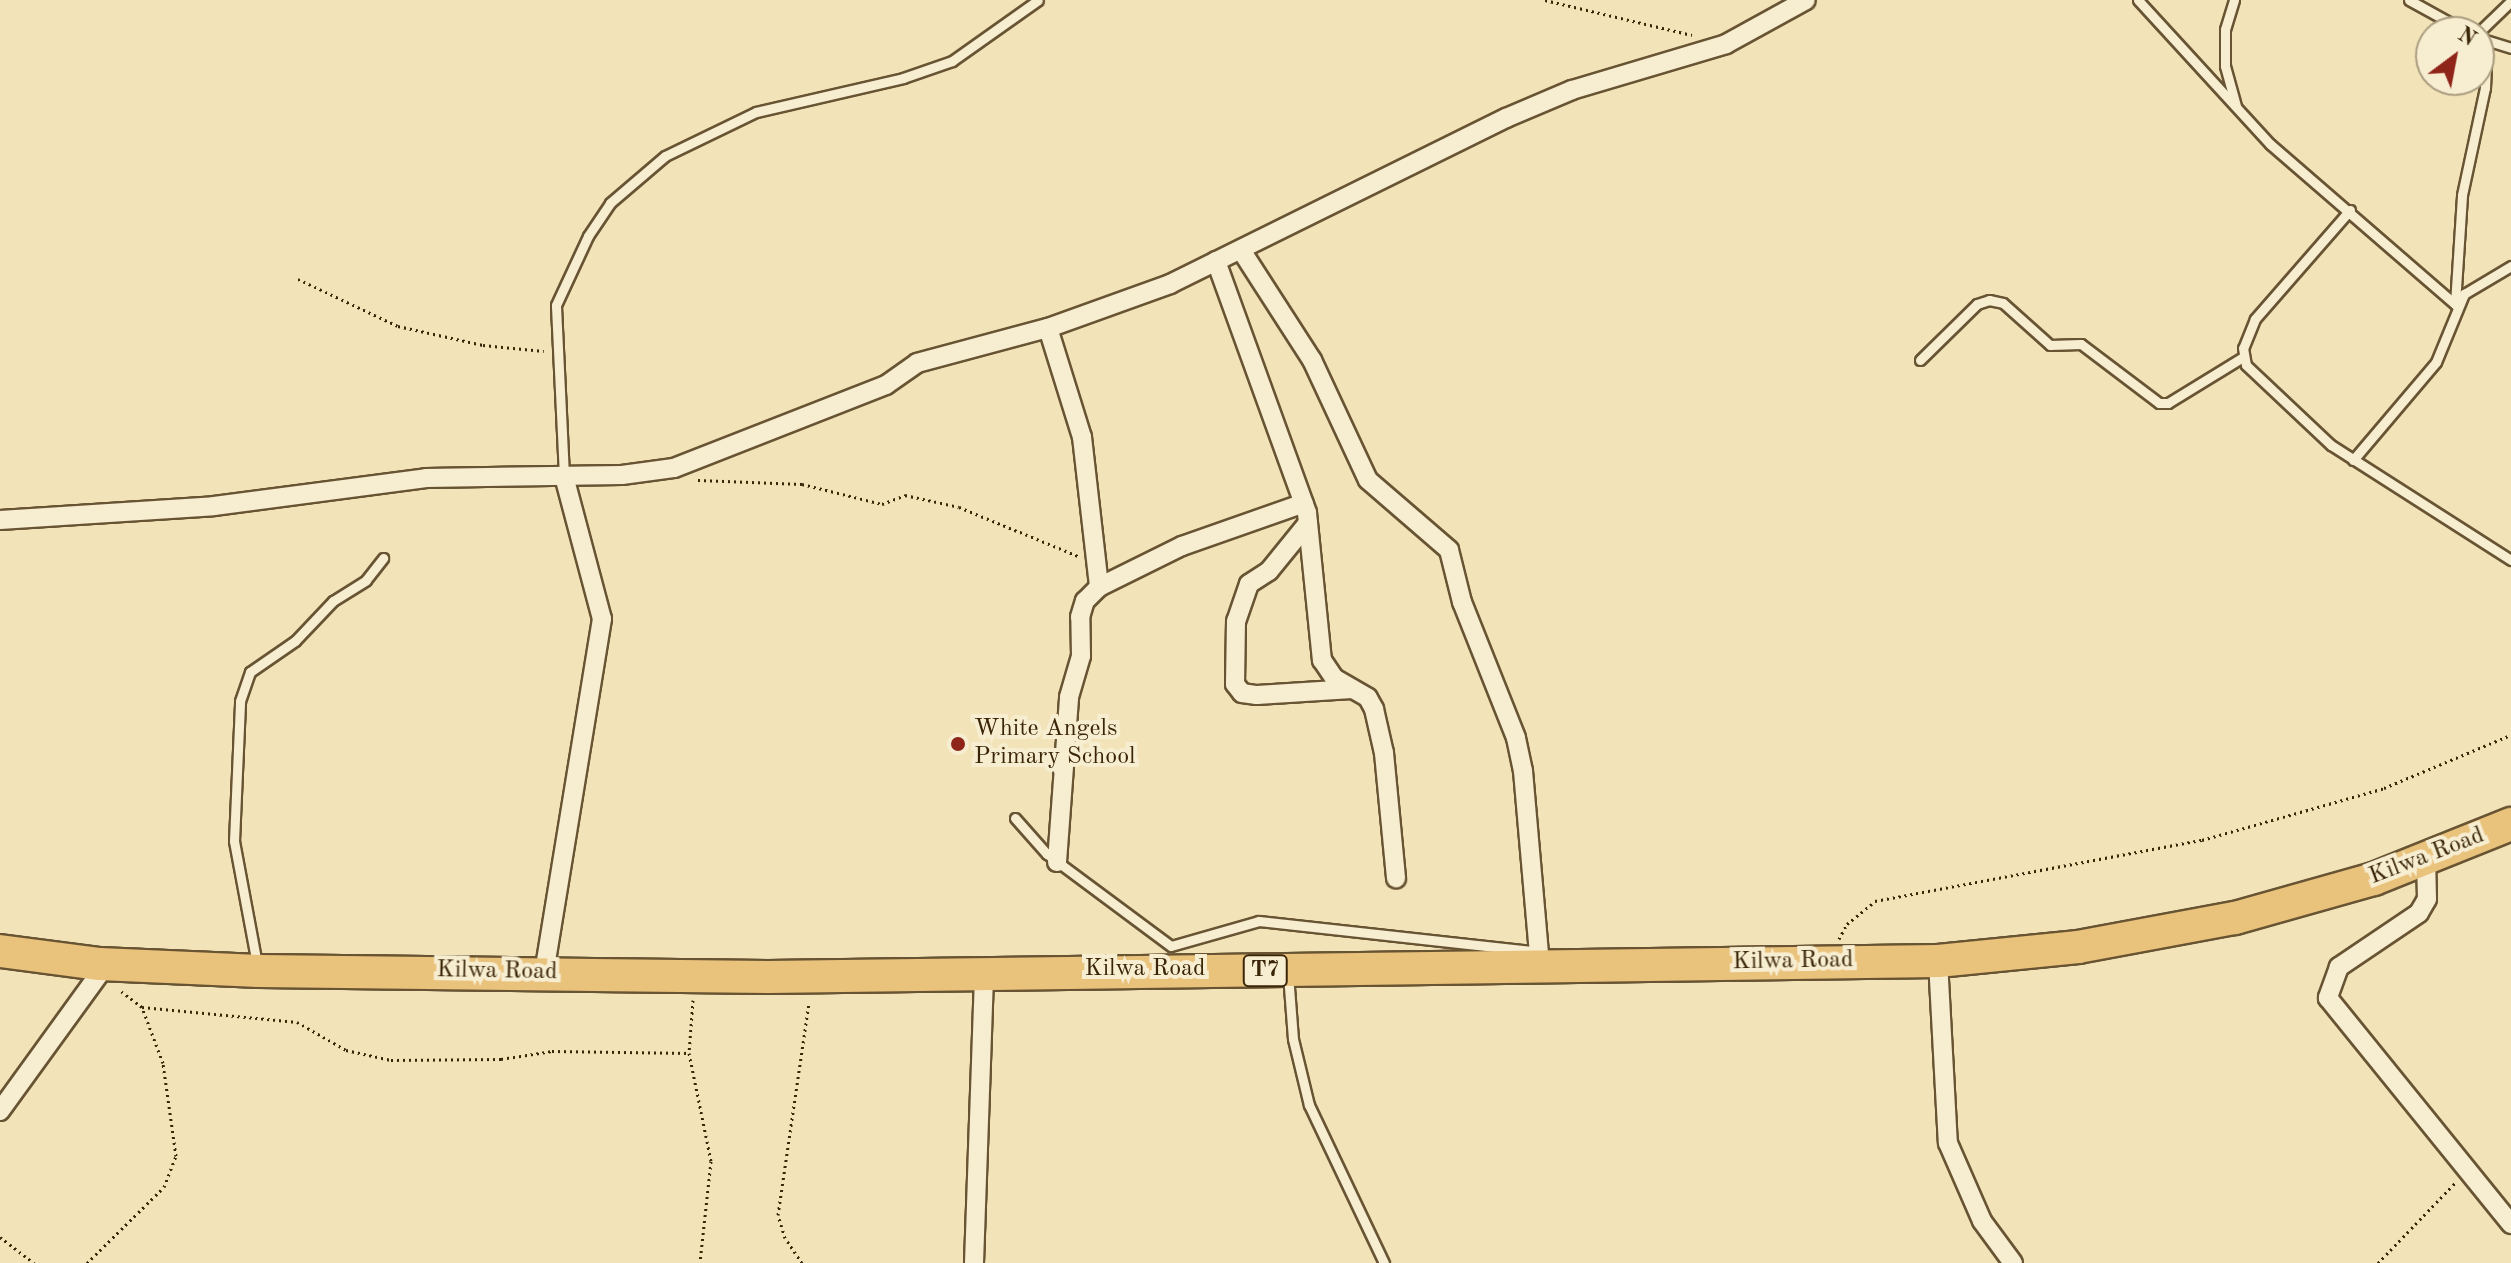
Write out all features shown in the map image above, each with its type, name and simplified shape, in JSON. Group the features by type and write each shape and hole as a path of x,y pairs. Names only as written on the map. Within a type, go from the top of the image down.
{"highway":[{"name":"Kilwa Road","path":"0,951 100,969 695,976 984,971 1288,971 1541,960 1938,961 2078,947 2235,918 2426,858 2511,824"}],"street":[{"path":"0,520 214,506 426,478 564,476 674,468 886,385 917,363 1048,328 1216,261 1519,112 1572,90 1726,44 1806,0"},
{"path":"1241,250 1312,360 1368,480 1449,550 1462,602 1516,738 1533,837 1541,960"},
{"path":"1216,261 1304,503 1322,660 1334,678 1368,698 1374,709 1384,753 1396,878"},
{"path":"1048,328 1082,437 1099,587"},
{"path":"544,973 602,619 564,476"},
{"path":"1057,862 1069,697 1081,656 1080,617 1085,601 1099,587 1225,528 1304,503"},
{"path":"1308,523 1269,571 1249,584 1236,621 1235,684 1242,693 1257,695 1352,689"},
{"path":"2426,858 2427,899 2419,913 2339,967 2327,991 2332,1007 2511,1224"},
{"path":"1938,961 1948,1143 1982,1221 2013,1263"},
{"path":"0,1111 100,969"},
{"path":"974,1263 984,971"}],"lane":[{"path":"564,476 564,392 556,352 556,305 588,236 610,203 648,168 756,112 903,78 952,61 1038,0"},
{"path":"2138,0 2270,144 2350,210 2456,305"},
{"path":"2234,0 2225,30 2225,66 2236,107"},
{"path":"2409,0 2438,16"},
{"path":"2495,16 2511,1"},
{"path":"2353,460 2436,362 2456,305 2462,195 2483,96"},
{"path":"1920,360 1977,304 1989,300 2003,303 2050,345 2081,344 2159,403 2168,403 2243,357 2255,319 2350,210"},
{"path":"2456,305 2464,294 2511,266"},
{"path":"2243,357 2275,397 2353,460 2511,560"},
{"path":"259,971 234,841 240,701 250,672 295,641 333,601 366,580 383,558"},
{"path":"1015,818 1057,862 1171,946 1259,921 1541,960"},
{"path":"1288,971 1300,1077 1341,1177 1384,1263"}],"path":[{"path":"1545,0 1726,44"},
{"path":"298,279 398,326 483,345 556,352"},
{"path":"684,478 802,484 882,504 905,495 959,507 1095,562"},
{"path":"1833,962 1847,924 1875,901 2202,840 2384,788 2511,735"},
{"path":"87,1263 164,1187 173,1170 169,1084 142,1007 100,969"},
{"path":"695,976 689,1053 711,1161 700,1263"},
{"path":"802,1263 785,1238 778,1215 813,976"},
{"path":"142,1007 297,1022 346,1050 391,1060 501,1059 552,1051 689,1053"},
{"path":"2378,1263 2468,1169"},
{"path":"0,1237 34,1263"}],"place":[{"name":"White Angels Primary School","path":"958,744"}]}
